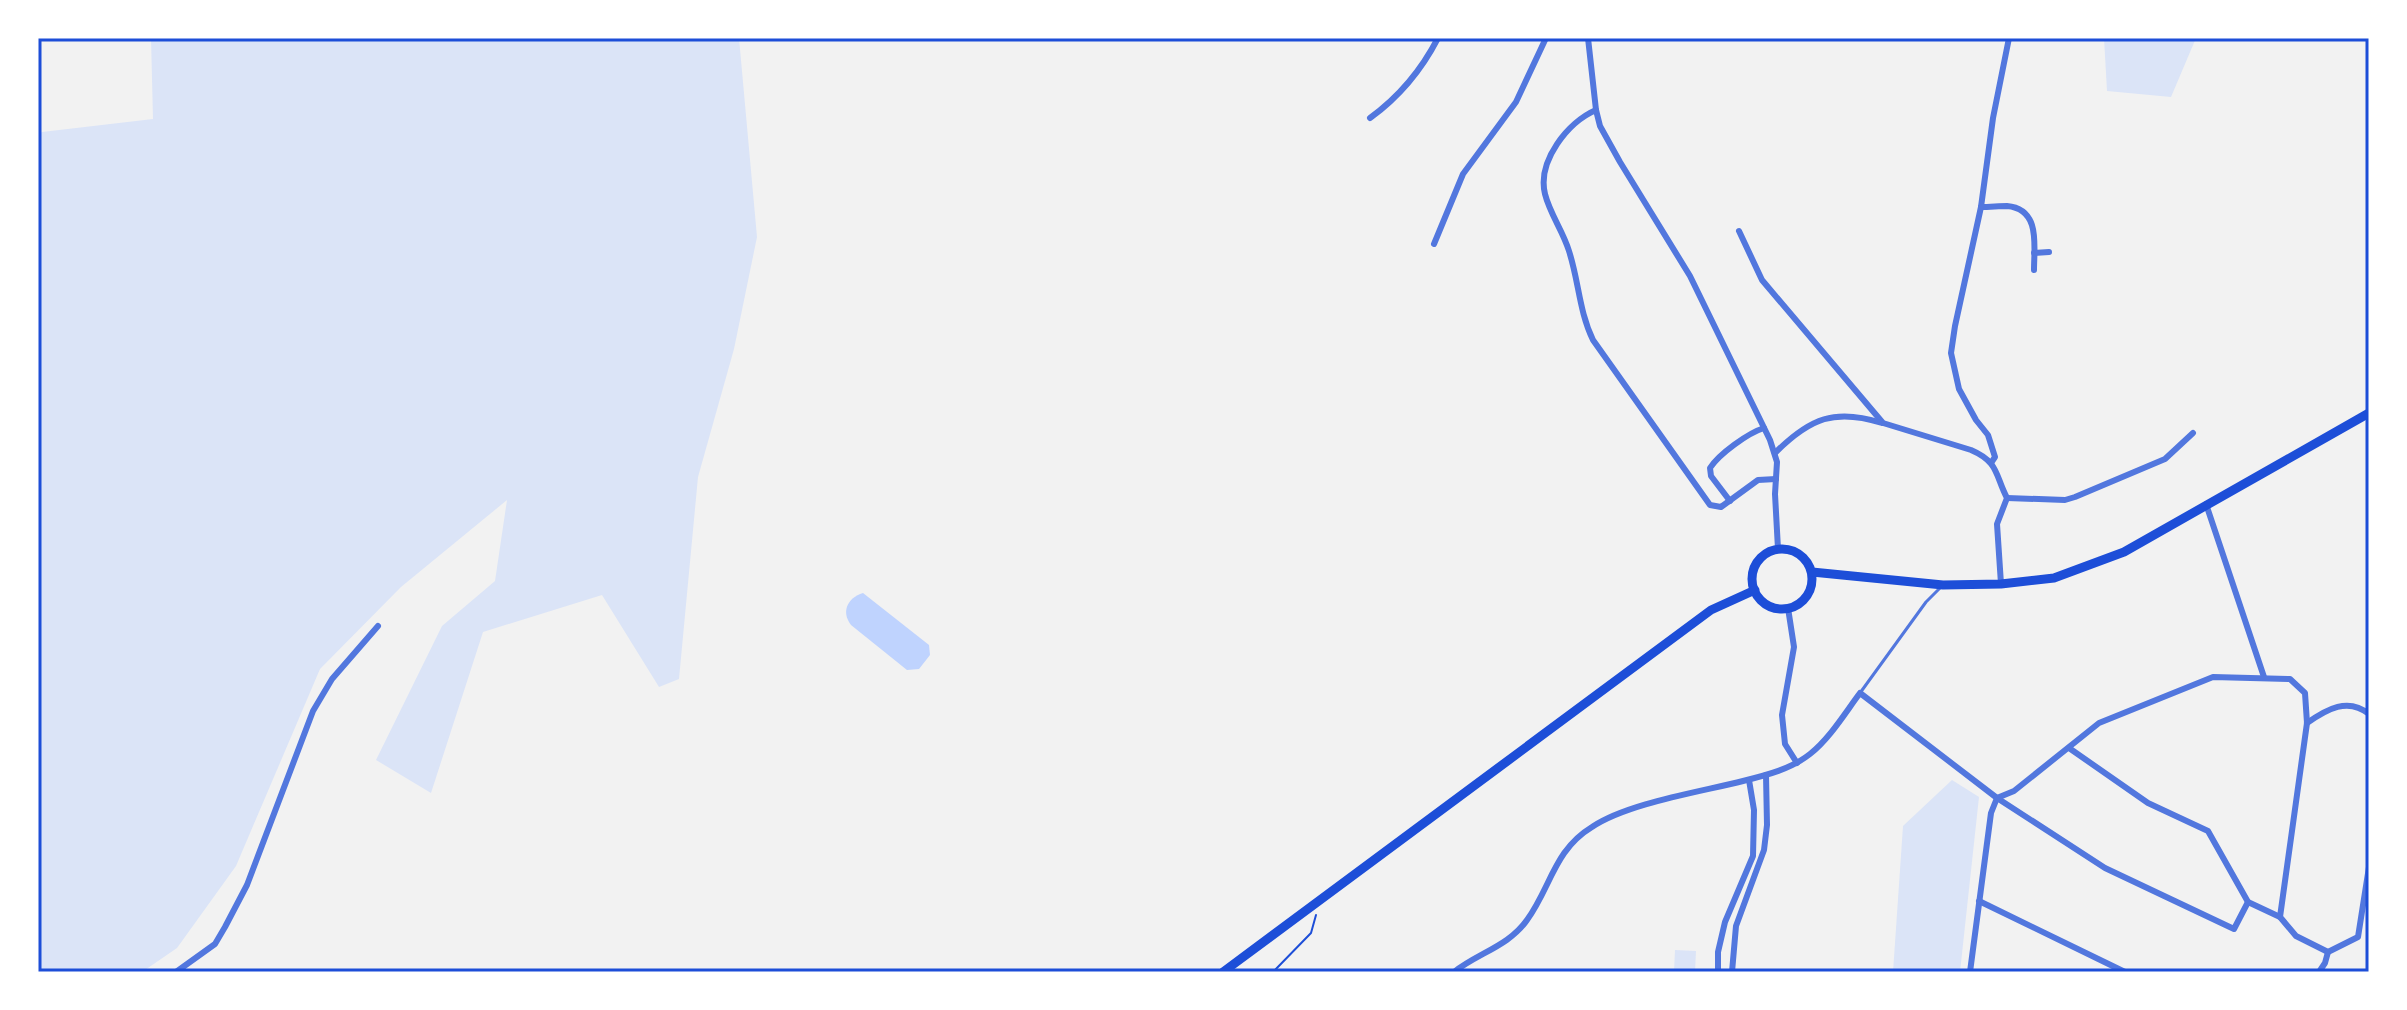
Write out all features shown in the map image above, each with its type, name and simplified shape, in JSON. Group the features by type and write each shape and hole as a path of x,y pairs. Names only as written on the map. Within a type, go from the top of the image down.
{"main road":[{"path":"1812,572 1943,585 2001,584 2054,578 2124,552 2369,413"},
{"path":"1778,549 1791,550 1802,556 1812,572 1812,586 1805,598 1788,608 1768,605 1755,590 1753,576 1757,563 1766,554 1778,549"},
{"path":"1223,972 1711,610 1755,590"}],"street":[{"path":"1370,118 1403,89 1431,53 1438,38"},
{"path":"1434,244 1463,174 1516,102 1546,38"},
{"path":"1588,38 1600,126 1690,276 1775,453 1778,549"},
{"path":"1991,463 1995,457 1988,435 1959,389 1951,353 1981,207 1993,118 2009,38"},
{"path":"1596,110 1585,115 1565,133 1547,166 1543,182 1568,249 1583,319 1593,340 1710,505 1721,507 1758,480 1776,479"},
{"path":"1981,207 2014,208 2029,217 2033,224 2034,270"},
{"path":"1739,231 1762,280 1883,423"},
{"path":"2034,253 2049,252"},
{"path":"1775,453 1809,424 1830,416 1866,418 1984,456 2001,480 2007,498 1997,524 2001,584"},
{"path":"1730,501 1711,476 1710,468 1717,459 1752,433 1764,428"},
{"path":"2007,498 2065,500 2075,497 2165,459 2193,433"},
{"path":"2206,504 2264,677"},
{"path":"1788,608 1794,647 1782,715 1785,744 1797,763"},
{"path":"176,972 215,944 225,927 247,885 313,711 332,679 378,626"},
{"path":"1970,972 1991,813 1997,798 2014,791 2099,723 2213,677 2290,679 2305,693 2307,723 2280,917"},
{"path":"1454,972 1469,960 1510,940 1528,920 1560,857 1582,833 1641,806 1749,780 1797,763 1812,752 1860,693 1997,798 2105,868 2234,929 2248,902"},
{"path":"2307,723 2325,710 2342,705 2360,707 2369,714"},
{"path":"2069,748 2148,803 2208,831 2248,902 2280,917 2296,936 2328,952"},
{"path":"1732,972 1736,926 1764,850 1766,775"},
{"path":"1718,972 1718,952 1725,922 1753,856 1754,810 1749,780"},
{"path":"2319,972 2328,952 2358,937 2369,867"},
{"path":"1979,901 2125,972"}],"lane":[{"path":"1860,693 1926,602 1943,585"}],"path":[{"path":"1273,972 1311,933 1321,899"}],"shaded area":[{"path":"151,38 739,38 757,237 734,349 698,477 679,679 659,687 602,595 483,632 431,793 376,760 442,626 495,581 507,500 401,587 320,669 236,866 177,948 142,972 38,972 38,135 42,132 153,119"},
{"path":"2104,38 2196,38 2171,97 2107,91"},
{"path":"1952,780 1979,797 1960,972 1893,972 1903,826"},
{"path":"1675,950 1696,951 1695,972 1674,972"}],"water":[{"path":"863,593 929,645 930,655 919,669 907,670 851,625 846,615 847,606 853,598"}]}
